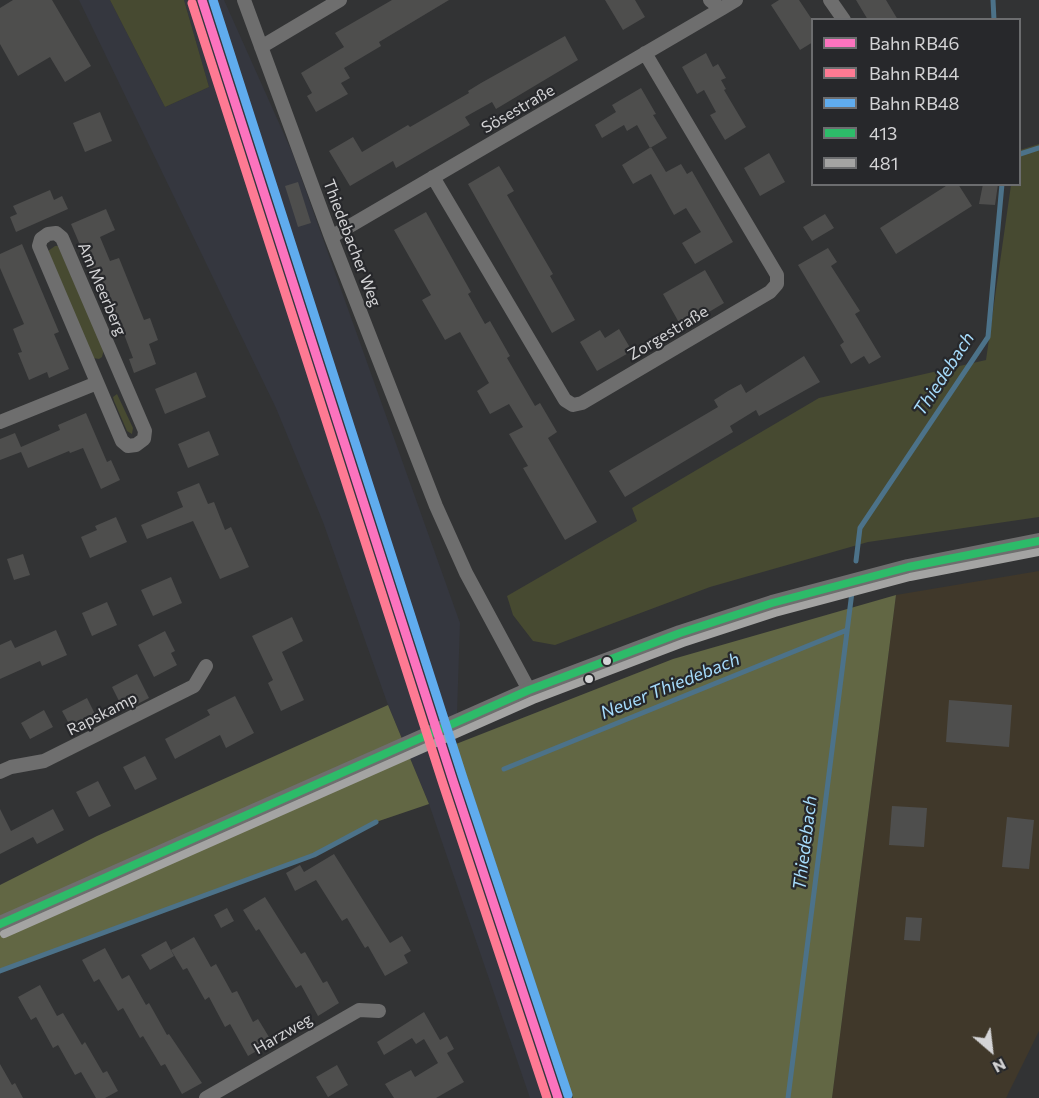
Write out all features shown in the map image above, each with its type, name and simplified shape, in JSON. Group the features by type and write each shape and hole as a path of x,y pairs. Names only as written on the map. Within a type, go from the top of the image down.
{"street":[{"name":"Thiedebacher Weg","path":"244,0 331,237 450,539 529,690"},
{"path":"261,46 340,0"},
{"name":"Sösestraße","path":"331,237 645,53 716,4 736,0"},
{"path":"830,0 842,18"},
{"name":"Zorgestraße","path":"434,177 565,400 573,405 582,403 770,292 777,284 777,275 645,53"},
{"name":"Am Meerberg","path":"56,233 62,238 145,431 144,440 136,445 128,446 122,441 97,383 39,246 41,239 48,234 56,233"},
{"path":"0,422 97,383"},
{"path":"0,924 529,690 680,633 772,603 908,567 1039,541"},
{"name":"Rapskamp","path":"0,772 11,767 44,761 194,686 206,666"},
{"name":"Harzweg","path":"206,1098 358,1010 379,1011"}],"shaded area":[{"path":"79,0 110,0 165,107 209,87 184,0 224,0 292,152 460,623 456,744 573,1098 530,1098 429,804 388,705 323,522 276,408"},
{"path":"1039,571 1039,1031 1006,1098 832,1098 896,595"}],"green space":[{"path":"110,0 184,0 209,87 165,107"},
{"path":"1039,144 1039,517 868,542 710,587 555,645 533,641 513,615 507,596 637,521 632,508 819,398 986,360 1011,186 1021,186 1021,150"},
{"path":"58,246 104,349 99,359 93,358 48,251"},
{"path":"117,394 133,428 132,434 127,431 114,401 113,397"},
{"path":"896,595 832,1098 573,1098 456,744 673,659"},
{"path":"388,705 429,804 376,822 314,855 0,972 0,885 97,836"}],"building":[{"path":"13,0 52,0 91,66 65,82 50,57 18,76 0,44 0,8"},
{"path":"392,0 449,0 379,42 381,46 344,68 350,78 341,83 348,94 316,112 307,96 312,93 301,73 344,47 335,33"},
{"path":"605,0 635,0 645,17 623,30"},
{"path":"779,0 799,0 811,18 811,43 800,50 771,5"},
{"path":"856,0 886,0 897,18 867,18"},
{"path":"565,36 578,60 496,109 492,102 465,117 470,125 396,168 393,161 350,186 329,151 353,137 362,152 408,125 410,127 469,93 468,91 481,83"},
{"path":"706,53 713,67 718,64 726,78 721,80 726,89 724,90 746,127 725,140 710,115 716,112 704,90 697,94 682,67"},
{"path":"641,88 656,114 653,115 667,138 650,148 637,125 627,131 624,125 602,138 595,125 616,112 612,105"},
{"path":"100,112 112,141 85,152 73,123"},
{"path":"651,147 666,172 681,164 687,174 692,171 733,242 695,264 682,243 701,232 686,208 674,215 651,174 633,184 622,165"},
{"path":"769,153 785,182 760,196 744,168"},
{"path":"499,166 514,191 507,195 553,274 550,276 575,320 552,333 468,184"},
{"path":"298,182 311,223 298,227 285,186"},
{"path":"946,186 959,186 972,206 896,254 880,228"},
{"path":"983,186 998,186 995,205 979,204"},
{"path":"50,190 54,200 62,196 68,209 16,232 10,217 17,214 13,206"},
{"path":"106,209 115,230 100,237 110,261 119,258 144,320 150,318 158,340 149,344 156,364 134,373 129,359 133,358 116,313 110,315 71,224"},
{"path":"426,212 471,292 468,294 485,324 490,321 510,356 507,358 535,406 540,403 557,432 548,438 597,522 565,540 523,468 528,466 509,434 523,427 509,404 490,414 477,391 489,383 460,332 445,340 422,300 431,295 394,230"},
{"path":"825,214 834,228 812,241 803,227"},
{"path":"22,244 59,332 54,334 69,369 49,378 47,372 29,380 18,353 22,352 13,329 24,324 0,268 0,254"},
{"path":"828,248 837,262 831,266 860,311 855,314 881,357 869,364 864,356 851,364 840,345 844,342 798,265"},
{"path":"705,270 724,303 682,328 663,294"},
{"path":"619,329 632,351 597,371 580,342 600,330 605,338"},
{"path":"804,356 820,382 759,416 756,410 730,426 733,432 625,497 609,471 718,407 714,400 728,391 741,384 746,393"},
{"path":"196,372 206,397 165,414 155,389"},
{"path":"86,413 107,462 111,460 120,480 101,489 83,448 70,453 69,451 28,468 21,452 0,460 0,439 15,433 21,447 60,430 58,425"},
{"path":"209,431 219,455 188,468 178,444"},
{"path":"199,483 208,504 214,502 225,530 231,527 249,567 220,579 193,521 147,539 141,525 183,507 177,492"},
{"path":"116,517 127,542 90,558 81,537 97,530 95,526"},
{"path":"23,554 30,575 14,580 7,559"},
{"path":"171,577 182,603 153,616 141,590"},
{"path":"107,602 117,625 92,636 82,613"},
{"path":"292,617 303,641 282,652 304,700 281,711 268,683 273,680 252,636"},
{"path":"56,630 67,655 42,666 40,661 0,679 0,645 11,640 15,648"},
{"path":"165,631 175,651 171,653 177,665 154,677 138,645"},
{"path":"137,674 149,698 124,711 112,687"},
{"path":"235,696 254,733 226,748 220,735 175,759 165,739 210,715 207,710"},
{"path":"87,698 97,718 73,731 62,711"},
{"path":"949,700 1012,705 1009,747 946,742"},
{"path":"44,710 53,727 30,739 21,723"},
{"path":"145,756 157,779 135,790 123,767"},
{"path":"98,781 111,806 89,817 76,792"},
{"path":"892,806 927,808 924,847 889,845"},
{"path":"0,809 11,831 53,809 64,830 37,844 33,837 0,854"},
{"path":"1007,817 1034,820 1029,869 1002,867"},
{"path":"334,854 390,943 402,936 411,951 404,955 408,963 385,976 368,946 365,948 347,918 342,921 316,880 295,891 286,873 300,865 304,872"},
{"path":"265,897 301,954 305,952 323,983 327,981 339,1003 318,1016 301,985 296,988 259,929 256,931 243,910"},
{"path":"227,908 234,921 221,928 214,915"},
{"path":"906,917 922,918 920,941 904,940"},
{"path":"194,937 211,967 216,964 232,993 237,991 253,1022 258,1019 272,1042 248,1056 230,1024 225,1027 209,997 205,1000 187,968 183,970 171,950"},
{"path":"166,941 174,956 150,970 141,955"},
{"path":"105,948 122,979 129,975 146,1005 149,1003 167,1035 169,1034 202,1083 182,1094 165,1064 161,1066 143,1036 140,1038 123,1008 118,1011 99,979 94,982 82,960"},
{"path":"40,985 57,1016 63,1013 82,1045 85,1042 103,1073 107,1071 118,1091 105,1098 96,1098 81,1072 75,1075 58,1045 53,1048 36,1017 31,1020 18,997"},
{"path":"424,1012 440,1040 447,1036 454,1049 447,1053 464,1082 436,1098 394,1098 385,1084 411,1070 415,1077 438,1063 424,1039 416,1044 412,1038 384,1055 377,1042"},
{"path":"0,1064 12,1085 15,1083 23,1098 0,1098"},
{"path":"337,1065 348,1085 328,1097 316,1077"}],"waterway":[{"path":"993,0 994,18"},
{"name":"Thiedebach","path":"1021,154 1039,148"},
{"name":"Thiedebach","path":"856,561 860,528 988,337 1002,186"},
{"name":"Thiedebach","path":"788,1098 852,592"},
{"name":"Neuer Thiedebach","path":"504,769 847,630"},
{"path":"0,971 314,855 376,822"}],"rail line":[{"name":"RB46","path":"202,0 453,781 558,1098"},
{"name":"RB48","path":"213,0 463,778 568,1095"},
{"name":"RB44","path":"192,3 443,784 547,1098"}],"transit line":[{"name":"413","path":"0,924 529,690 680,633 772,603 908,567 1039,541"},
{"name":"481","path":"4,934 533,700 683,643 775,613 910,577 1039,552"}]}
